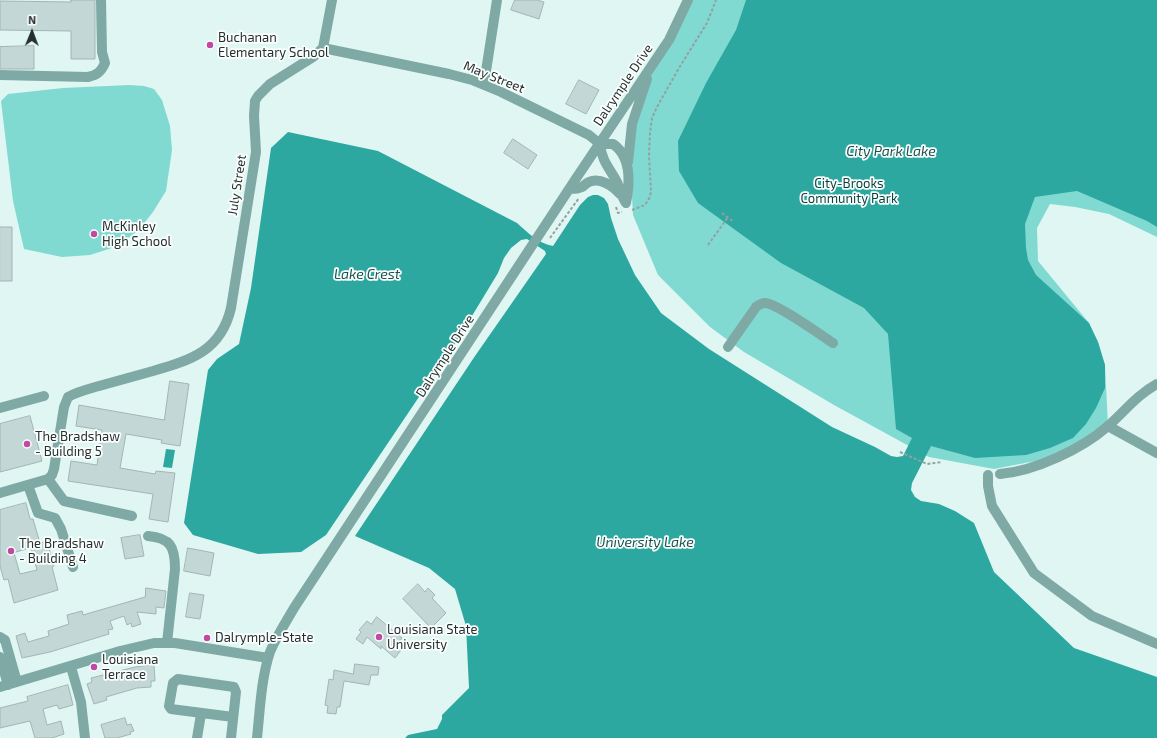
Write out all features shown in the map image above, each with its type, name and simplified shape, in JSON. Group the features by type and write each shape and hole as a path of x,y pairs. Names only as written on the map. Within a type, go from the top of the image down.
{"street":[{"path":"0,75 96,76 102,70 105,63 102,52 102,0"},
{"path":"323,48 332,0"},
{"path":"484,84 497,0"},
{"name":"Dalrymple Drive","path":"257,738 268,658 294,608 531,247 543,238 569,189 650,69 675,28 688,0"},
{"name":"May Street","path":"323,48 449,74 484,84 588,135 600,144 613,144 618,147 625,158 629,187 626,203 618,201"},
{"name":"July Street","path":"48,479 52,475 54,469 64,407 68,398 75,393 161,369 194,358 212,344 223,330 229,318 231,308 256,152 254,116 256,101 258,96 270,84 313,57 323,48"},
{"path":"627,170 632,124 650,69"},
{"path":"600,144 601,155 617,182 618,201"},
{"path":"569,189 582,188 587,182 594,180 615,188 618,201"},
{"path":"728,347 756,307 764,303 776,307 833,343"},
{"path":"1000,474 1029,469 1061,456 1099,434 1137,397 1157,384"},
{"path":"0,408 44,396"},
{"path":"1108,426 1157,453"},
{"path":"988,475 988,486 992,506 1034,573 1092,616 1157,644"},
{"path":"0,493 48,479 64,501 132,516"},
{"path":"28,486 38,514 55,518 61,529 74,567"},
{"path":"148,536 160,537 166,540 171,546 175,560 167,643"},
{"path":"0,637 5,640 8,685"},
{"path":"8,685 120,651 154,643 167,643 268,658"},
{"path":"0,657 8,685"},
{"path":"71,666 81,702 85,738"},
{"path":"231,738 236,692 234,687 178,679 173,683 170,706 171,709 233,718"},
{"path":"197,738 200,714"}],"path":[{"path":"636,209 645,204 650,197 650,133 652,118 664,92 708,23 716,0"},
{"path":"543,238 581,196"},
{"path":"618,201 618,213"},
{"path":"722,213 734,222"},
{"path":"708,245 728,217"},
{"path":"900,452 927,464 942,462"}],"green space":[{"name":"City Park Lake","path":"687,0 1157,0 1157,237 1109,214 1075,207 1050,204 1037,228 1038,261 1089,323 1098,342 1105,365 1108,426 1061,456 994,469 929,457 834,405 744,352 710,327 658,275 633,215 629,141 650,69"},
{"path":"129,85 144,86 154,89 162,100 170,126 172,150 166,191 153,212 138,231 115,247 90,255 62,257 24,249 13,201 1,101 8,94 63,88"}],"water":[{"path":"746,0 1157,0 1157,227 1147,221 1077,191 1035,197 1025,224 1028,260 1036,275 1089,323 1098,342 1105,365 1105,388 1096,408 1086,424 1073,438 1050,448 1026,455 975,458 931,446 912,483 911,490 915,497 921,501 939,504 955,511 974,523 994,572 1074,648 1157,677 1157,738 405,738 408,735 437,729 442,719 442,715 469,688 466,626 455,589 429,568 355,536 475,356 546,254 545,251 527,239 521,240 511,248 504,258 498,273 458,339 326,535 301,552 258,554 193,535 184,523 208,370 217,359 239,344 251,288 271,148 288,132 378,151 517,223 529,234 548,245 553,246 580,205 588,197 598,195 604,198 608,204 618,239 635,275 661,313 709,349 832,427 891,456 903,456 912,438 896,429 888,334 864,308 781,263 698,203 679,171 678,141 706,83 736,30"},
{"path":"166,449 175,450 172,468 163,467"}],"building":[{"path":"71,0 95,0 95,59 71,59 71,31 0,30 0,1 71,2"},
{"path":"515,0 537,0 544,2 539,19 511,10"},
{"path":"34,46 34,69 0,69 0,47"},
{"path":"579,80 599,90 586,114 566,104"},
{"path":"513,139 537,155 528,169 504,153"},
{"path":"0,227 12,227 12,281 0,281"},
{"path":"170,381 189,384 180,446 161,443 162,440 126,434 120,468 155,474 156,471 175,473 168,522 149,519 153,494 68,481 71,461 97,465 102,430 76,426 79,405 164,420"},
{"name":"The Bradshaw - Building 5","path":"30,416 42,461 0,472 0,424"},
{"name":"The Bradshaw - Building 4","path":"26,503 30,519 33,519 40,543 47,541 54,566 52,567 58,590 14,603 8,579 4,580 0,566 0,510","holes":["31,548 37,570 20,574 14,553"]},
{"path":"140,535 144,556 125,559 121,538"},
{"path":"188,548 214,553 210,576 184,571"},
{"path":"418,584 425,592 428,588 435,595 432,598 446,613 431,628 403,599"},
{"path":"146,588 166,591 164,608 156,607 156,614 137,612 141,624 132,627 131,623 127,625 124,616 110,621 113,629 108,630 109,634 50,652 22,658 16,636 25,633 28,642 49,636 48,631 69,624 67,615 82,611 83,615 145,597"},
{"path":"190,593 204,595 200,619 186,617"},
{"path":"377,617 402,638 399,642 404,646 395,658 367,637 363,644 356,639 361,632 359,630 367,621 371,624"},
{"path":"355,664 379,667 378,675 371,675 369,685 344,681 340,707 337,707 336,714 327,713 328,706 325,705 329,679 333,680 334,670 353,674"},
{"path":"154,665 155,681 151,681 151,687 137,688 106,697 107,700 94,704 87,684 92,682 91,678 135,667"},
{"path":"68,685 73,705 59,709 57,705 43,709 47,725 61,721 64,734 52,738 35,738 30,721 0,728 0,708 28,701 27,697"},
{"path":"125,718 127,725 131,724 134,731 130,732 131,734 117,738 105,738 101,725"}],"place":[{"name":"Buchanan Elementary School","path":"210,45"},
{"name":"McKinley High School","path":"94,234"},
{"name":"The Bradshaw - Building 5","path":"27,444"},
{"name":"The Bradshaw - Building 4","path":"11,551"},
{"name":"Louisiana State University","path":"379,637"},
{"name":"Dalrymple-State","path":"207,638"},
{"name":"Louisiana Terrace","path":"94,667"}],"park label":[{"name":"City-Brooks Community Park","path":"849,192"}],"water label":[{"name":"Lake Crest","path":"367,274"},
{"name":"University Lake","path":"645,542"}]}
